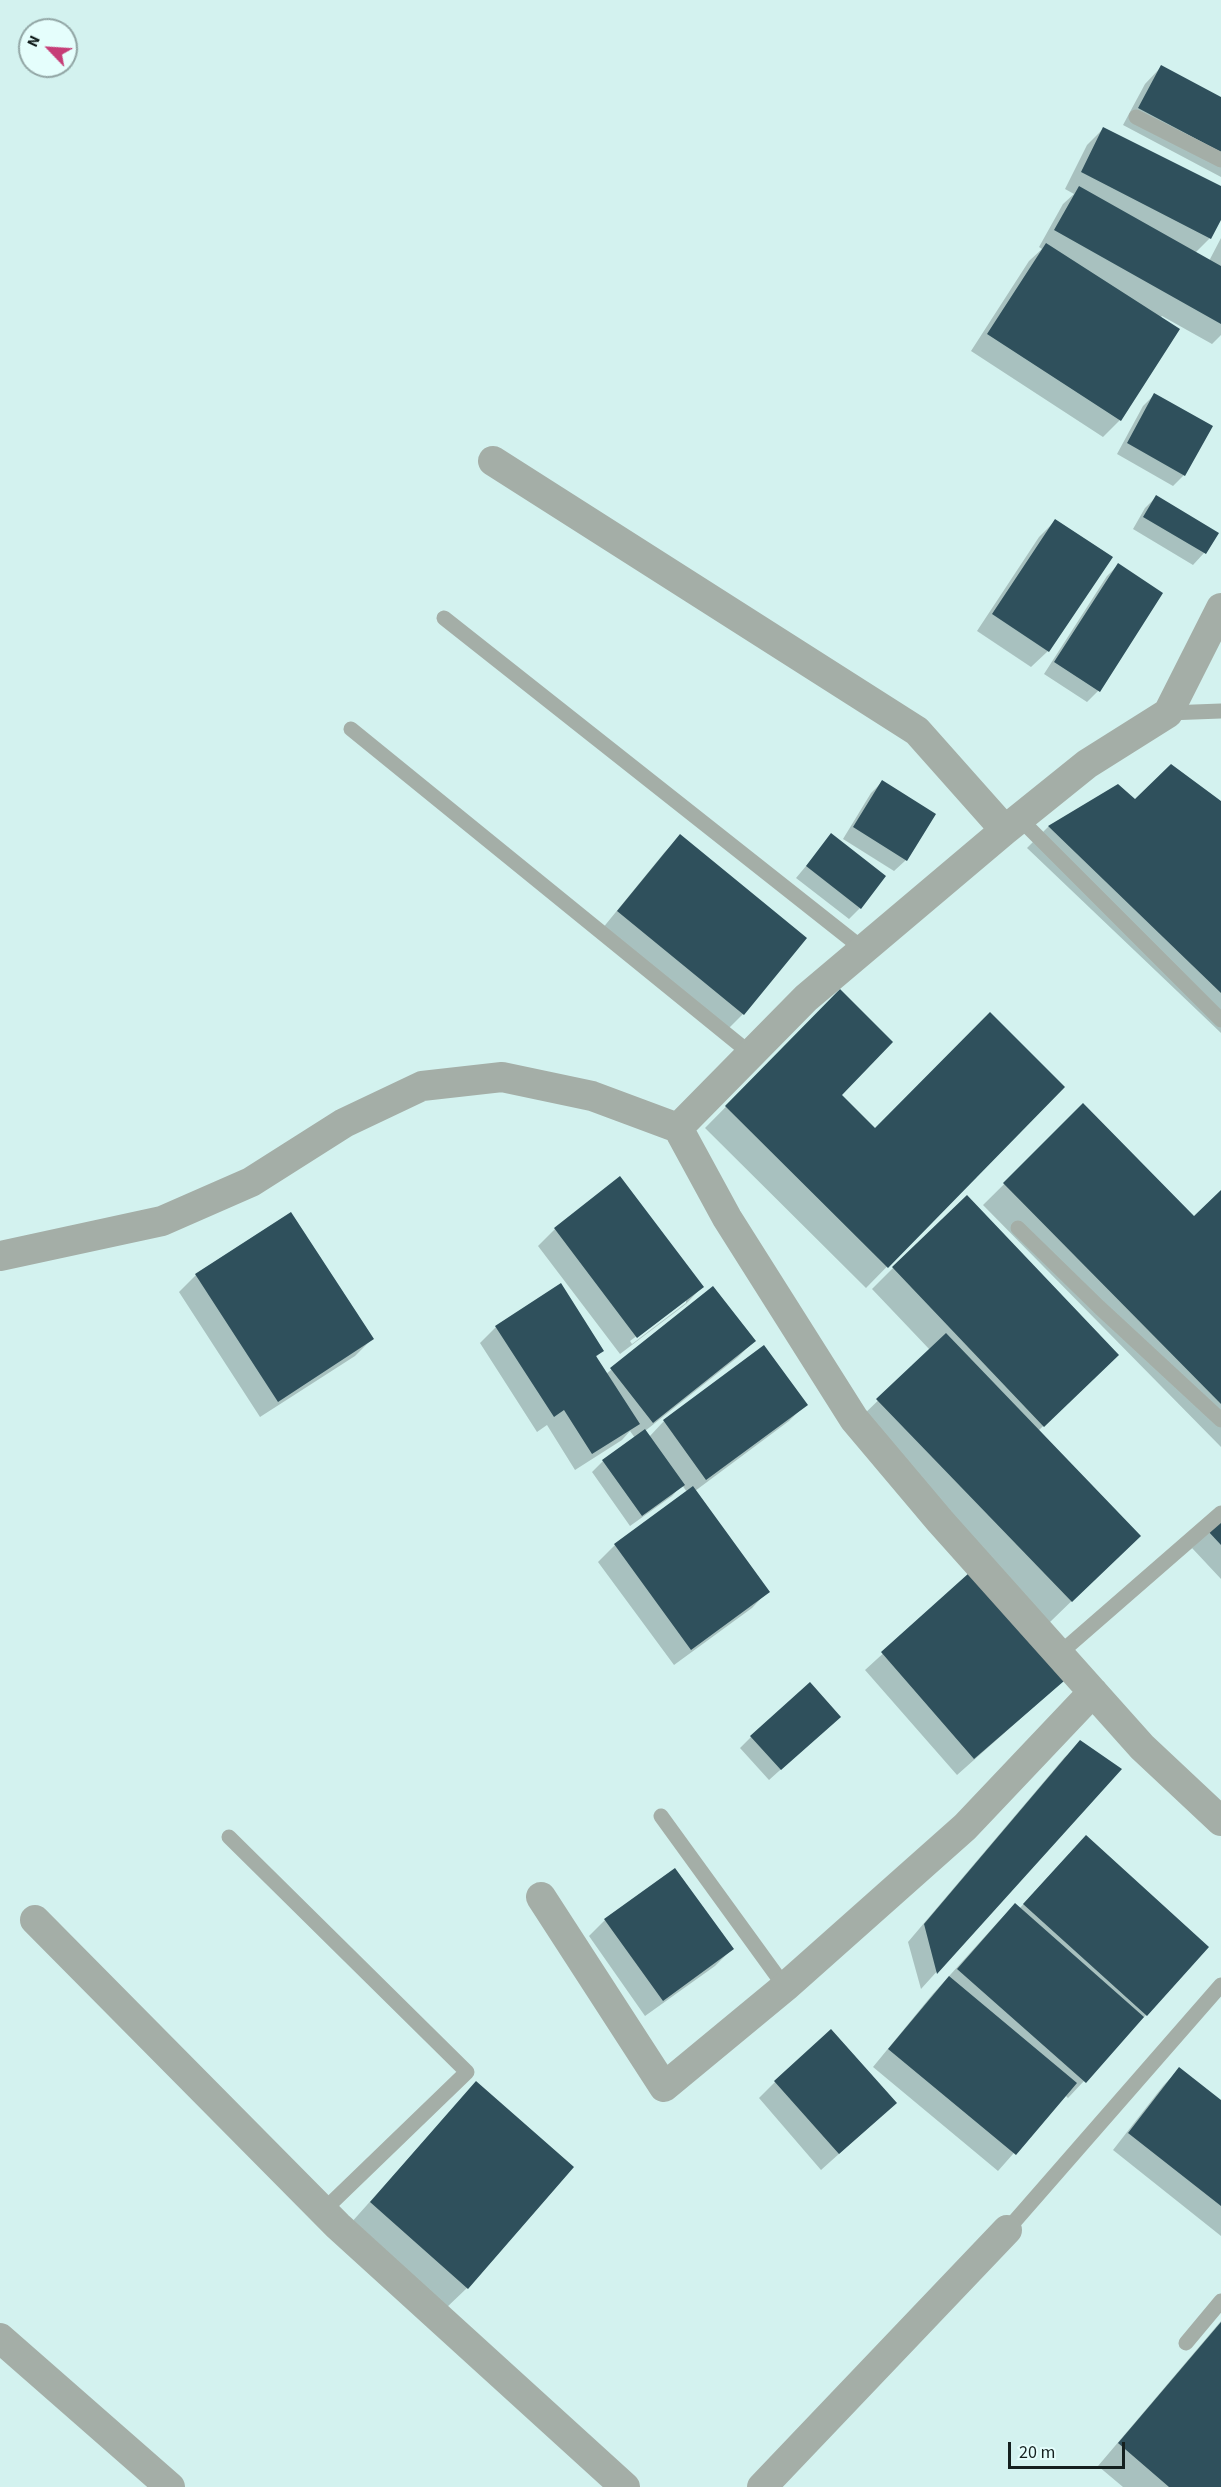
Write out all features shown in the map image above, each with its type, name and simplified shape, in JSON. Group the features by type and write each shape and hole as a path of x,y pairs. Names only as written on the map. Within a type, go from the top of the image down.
{"street":[{"path":"493,461 917,731 1012,824"},
{"path":"678,1128 806,998 863,949 1087,764 1168,713 1221,608"},
{"path":"0,1256 162,1221 251,1182 344,1122 422,1086 502,1077 592,1096 678,1128 727,1218 854,1419 940,1521 1142,1747 1221,1821"},
{"path":"541,1897 664,2087 785,1987 965,1827 1093,1692"},
{"path":"35,1920 323,2211 625,2487"},
{"path":"762,2487 1007,2230"},
{"path":"0,2338 170,2487"}],"lane":[{"path":"1136,117 1221,160"},
{"path":"444,618 863,949"},
{"path":"1168,713 1221,711"},
{"path":"351,729 751,1054"},
{"path":"1012,824 1221,1020"},
{"path":"1018,1228 1221,1420"},
{"path":"1059,1654 1221,1513"},
{"path":"661,1816 785,1987"},
{"path":"229,1837 467,2072 323,2211"},
{"path":"1007,2230 1221,1985"},
{"path":"1186,2343 1221,2301"}],"building":[{"path":"1161,65 1221,97 1221,152 1138,108"},
{"path":"1103,127 1221,186 1221,220 1211,239 1081,172"},
{"path":"1079,186 1221,266 1221,324 1054,230"},
{"path":"1046,243 1180,329 1121,421 987,334"},
{"path":"1154,393 1213,426 1185,476 1127,443"},
{"path":"1156,495 1219,533 1206,554 1143,517"},
{"path":"1055,519 1113,557 1049,652 992,614"},
{"path":"1118,563 1163,593 1100,692 1054,662"},
{"path":"1171,764 1221,801 1221,993 1048,826 1118,784 1135,799"},
{"path":"882,780 936,814 907,861 853,827"},
{"path":"831,833 886,876 861,909 806,866"},
{"path":"680,834 807,938 744,1015 617,911"},
{"path":"840,989 893,1042 842,1095 875,1128 990,1012 1065,1087 888,1268 725,1106"},
{"path":"1083,1103 1194,1216 1221,1190 1221,1404 1003,1183"},
{"path":"620,1176 704,1287 637,1338 554,1228"},
{"path":"967,1195 1119,1355 1044,1427 892,1267"},
{"path":"291,1212 374,1339 278,1402 195,1274"},
{"path":"561,1283 604,1351 596,1356 640,1424 592,1454 564,1410 554,1417 495,1326"},
{"path":"713,1286 756,1341 653,1423 610,1368"},
{"path":"946,1333 1141,1536 1072,1602 876,1399"},
{"path":"764,1345 808,1405 706,1480 663,1420"},
{"path":"645,1429 685,1485 642,1516 602,1460"},
{"path":"693,1486 770,1592 691,1650 614,1544"},
{"path":"1221,1517 1221,1545 1207,1530"},
{"path":"969,1573 1064,1681 974,1759 881,1652"},
{"path":"810,1682 841,1717 781,1770 750,1736"},
{"path":"1080,1740 1122,1769 937,1974 924,1924"},
{"path":"1086,1835 1209,1947 1147,2016 1023,1904"},
{"path":"675,1868 734,1949 663,2001 604,1919"},
{"path":"1015,1903 1144,2017 1086,2083 957,1969"},
{"path":"949,1976 1077,2083 1016,2155 888,2049"},
{"path":"831,2029 897,2103 839,2154 774,2081"},
{"path":"1179,2067 1221,2100 1221,2206 1128,2133"},
{"path":"476,2081 574,2167 468,2289 370,2202"},
{"path":"1221,2322 1221,2487 1169,2487 1118,2443"}]}
